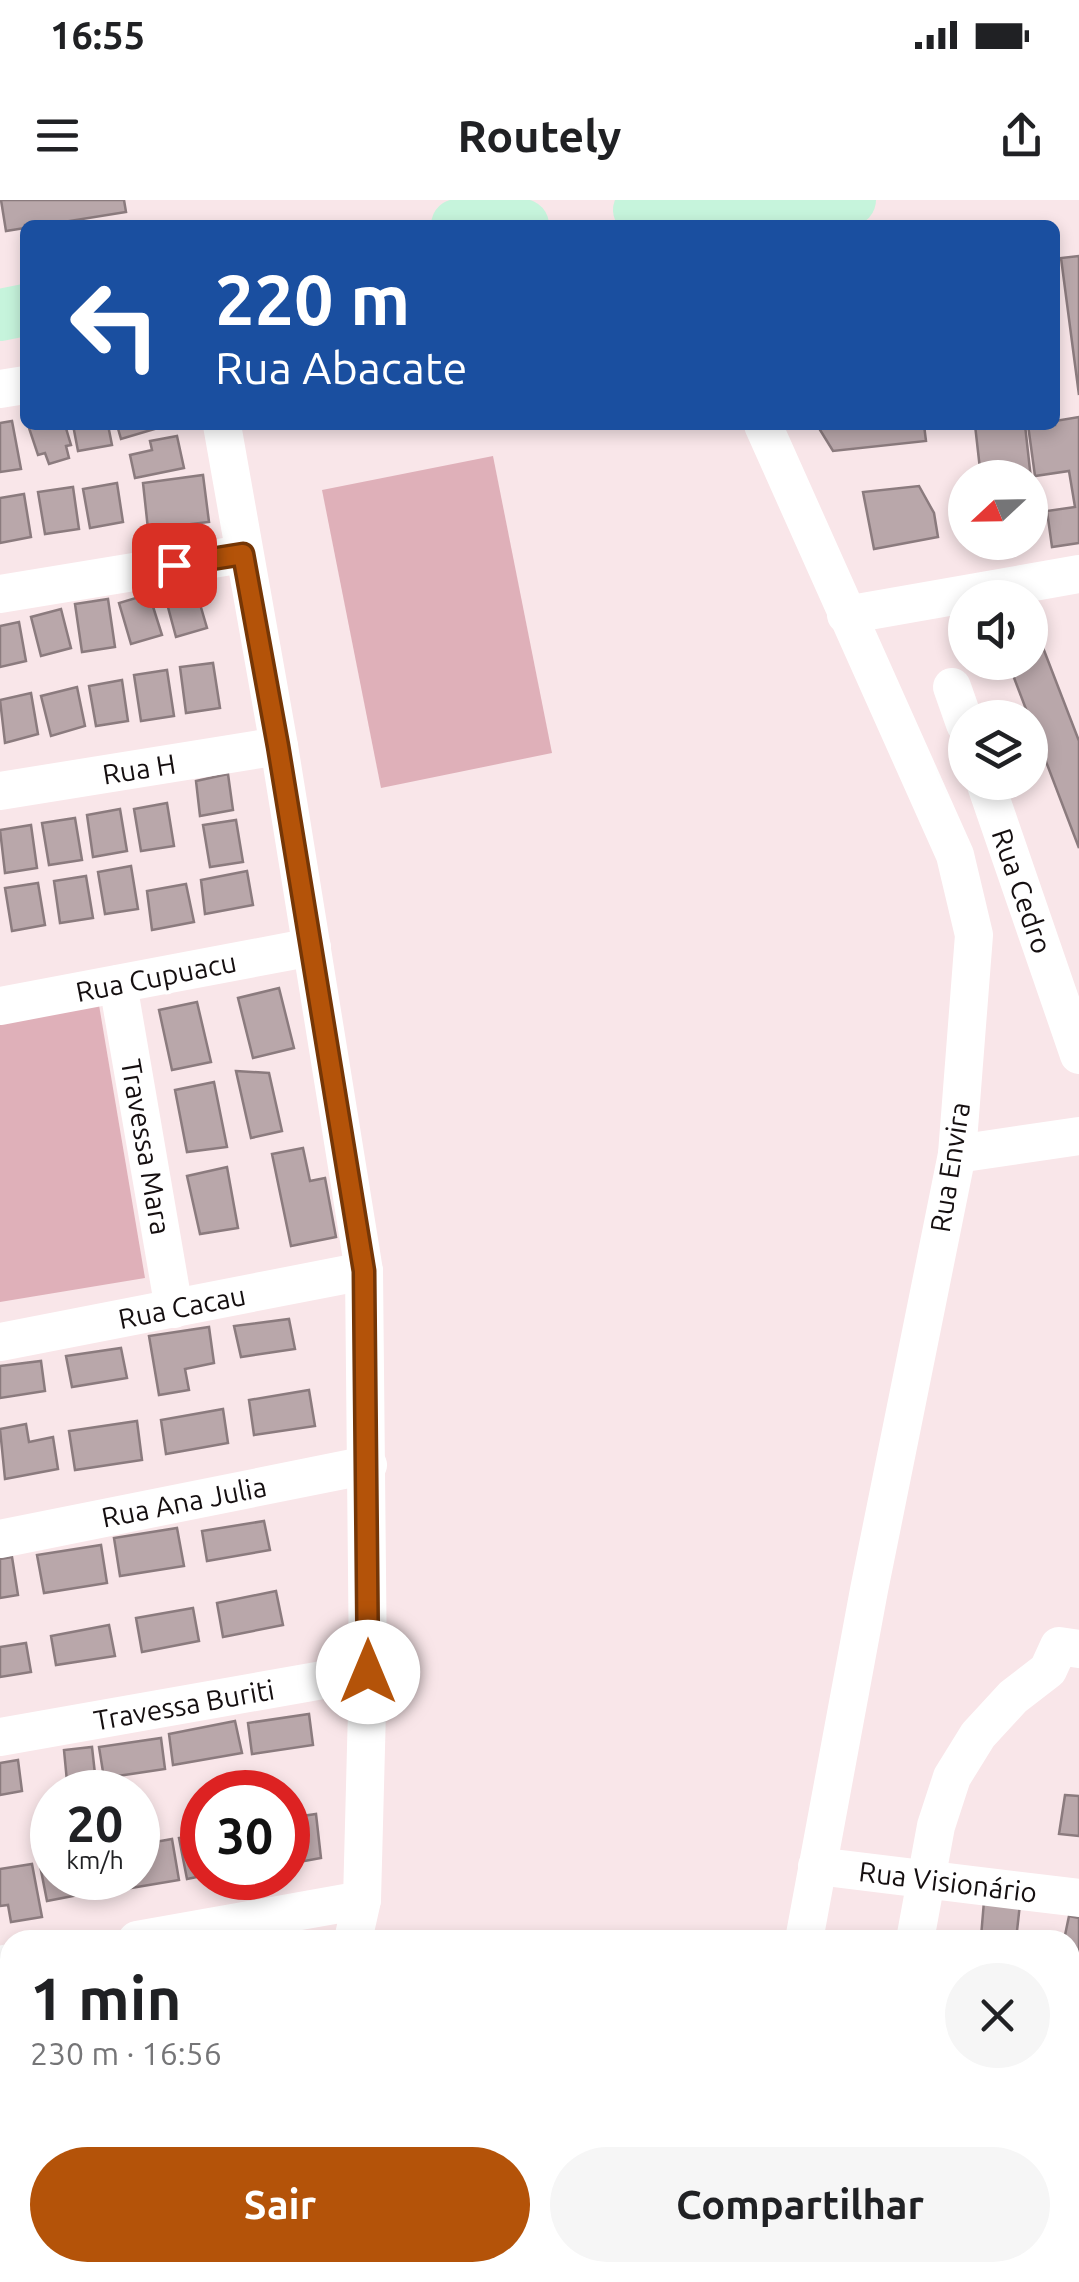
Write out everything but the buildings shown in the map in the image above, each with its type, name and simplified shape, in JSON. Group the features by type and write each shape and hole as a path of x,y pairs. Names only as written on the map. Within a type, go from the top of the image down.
{"street":[{"path":"647,214 850,200"},
{"path":"803,220 840,201"},
{"path":"486,220 530,213"},
{"path":"223,430 364,1271 368,1672 362,1900 355,1930"},
{"name":"Rua Envira","path":"765,430 955,856 974,935 957,1154 806,1930"},
{"path":"0,594 243,554"},
{"path":"846,615 1079,574"},
{"path":"952,688 956,700"},
{"name":"Rua H","path":"0,792 278,746"},
{"name":"Rua Cedro","path":"991,800 1079,1056"},
{"name":"Rua Cupuacu","path":"0,1006 312,947"},
{"name":"Travessa Mara","path":"118,984 174,1310"},
{"path":"957,1154 1079,1136"},
{"name":"Rua Cacau","path":"0,1342 364,1271"},
{"name":"Rua Ana Julia","path":"0,1539 368,1465"},
{"path":"916,1930 936,1826 952,1777 978,1735 1013,1698 1048,1670 1059,1646 1079,1649"},
{"name":"Travessa Buriti","path":"0,1737 368,1672"},
{"name":"Rua Visionário","path":"817,1866 1079,1898"},
{"path":"193,1930 362,1900"}],"shaded area":[{"path":"493,456 552,753 381,788 322,490"},
{"path":"99,1005 145,1278 0,1302 0,1022"}],"route":[{"path":"174,565 243,554 278,746 364,1271 368,1672"}]}
